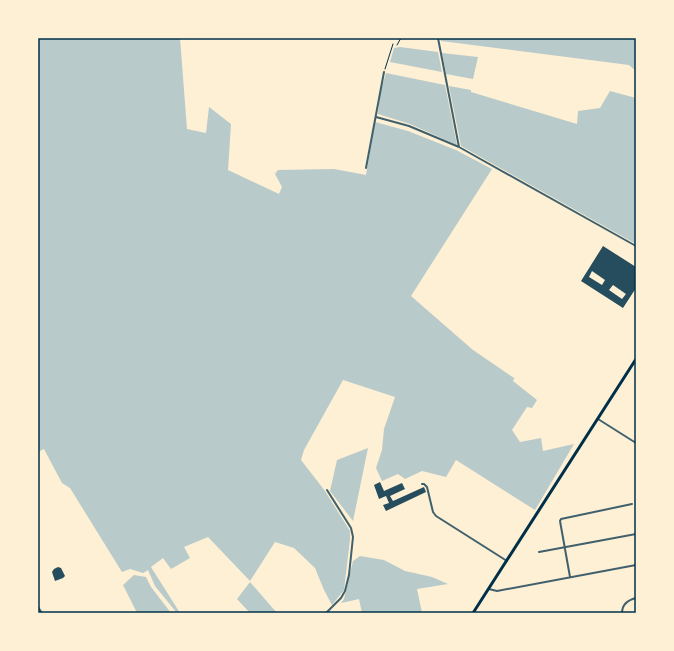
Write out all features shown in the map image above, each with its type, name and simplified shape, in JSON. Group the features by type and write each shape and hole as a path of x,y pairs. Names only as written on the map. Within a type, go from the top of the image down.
{"main road":[{"path":"473,613 636,359"}],"street":[{"path":"438,38 459,147"},
{"path":"366,168 376,117 379,92 384,72"},
{"path":"376,117 409,126 459,147 636,246"},
{"path":"598,419 636,443"},
{"path":"422,484 427,487 433,512 436,516 507,561"},
{"path":"326,613 342,598 345,591 354,542 351,528 327,490"},
{"path":"570,577 560,521 563,517 632,504"},
{"path":"539,552 636,534"},
{"path":"489,589 497,591 636,565"},
{"path":"622,613 626,602 636,598"},
{"path":"38,607 42,613"}],"path":[{"path":"397,45 400,38"},
{"path":"384,72 394,44"}],"shaded area":[{"path":"38,38 180,38 187,129 206,133 209,107 231,124 228,170 279,194 282,187 275,174 278,170 334,169 366,175 375,122 408,131 456,150 492,169 411,296 473,350 514,378 515,377 513,381 537,400 532,408 527,407 512,430 520,442 541,438 543,451 574,444 535,510 456,460 446,477 422,471 405,479 398,474 382,481 376,468 382,450 384,429 395,397 343,380 304,450 301,460 325,491 350,531 344,590 332,605 315,568 294,548 275,542 250,581 208,537 184,547 190,558 171,569 163,558 151,567 180,613 177,613 155,586 148,570 143,573 130,569 122,572 70,488 62,483 44,449 38,452"},
{"path":"440,38 636,38 636,71 629,65 441,41"},
{"path":"400,47 438,52 442,72 390,62 394,48"},
{"path":"442,53 478,57 473,79 446,74"},
{"path":"386,73 445,85 457,145 410,124 378,114 380,94"},
{"path":"449,86 471,90 471,92 577,124 578,111 600,108 610,91 636,98 636,244 461,146"},
{"path":"368,448 353,521 330,491 337,460"},
{"path":"360,556 384,560 405,571 432,577 448,584 417,589 422,613 362,613 359,599 341,603 344,599 353,561"},
{"path":"134,575 146,577 151,587 171,613 137,613 123,585"},
{"path":"250,582 277,613 250,613 237,599"}],"building":[{"path":"603,246 636,267 636,288 623,308 581,281","holes":["592,271 605,280 602,285 589,277","613,285 626,294 622,299 609,290"]},
{"path":"380,482 384,491 402,483 405,489 390,496 393,501 424,487 426,492 386,511 383,505 389,503 386,496 379,499 374,485"},
{"path":"58,567 61,568 65,576 55,581 52,572"}]}
